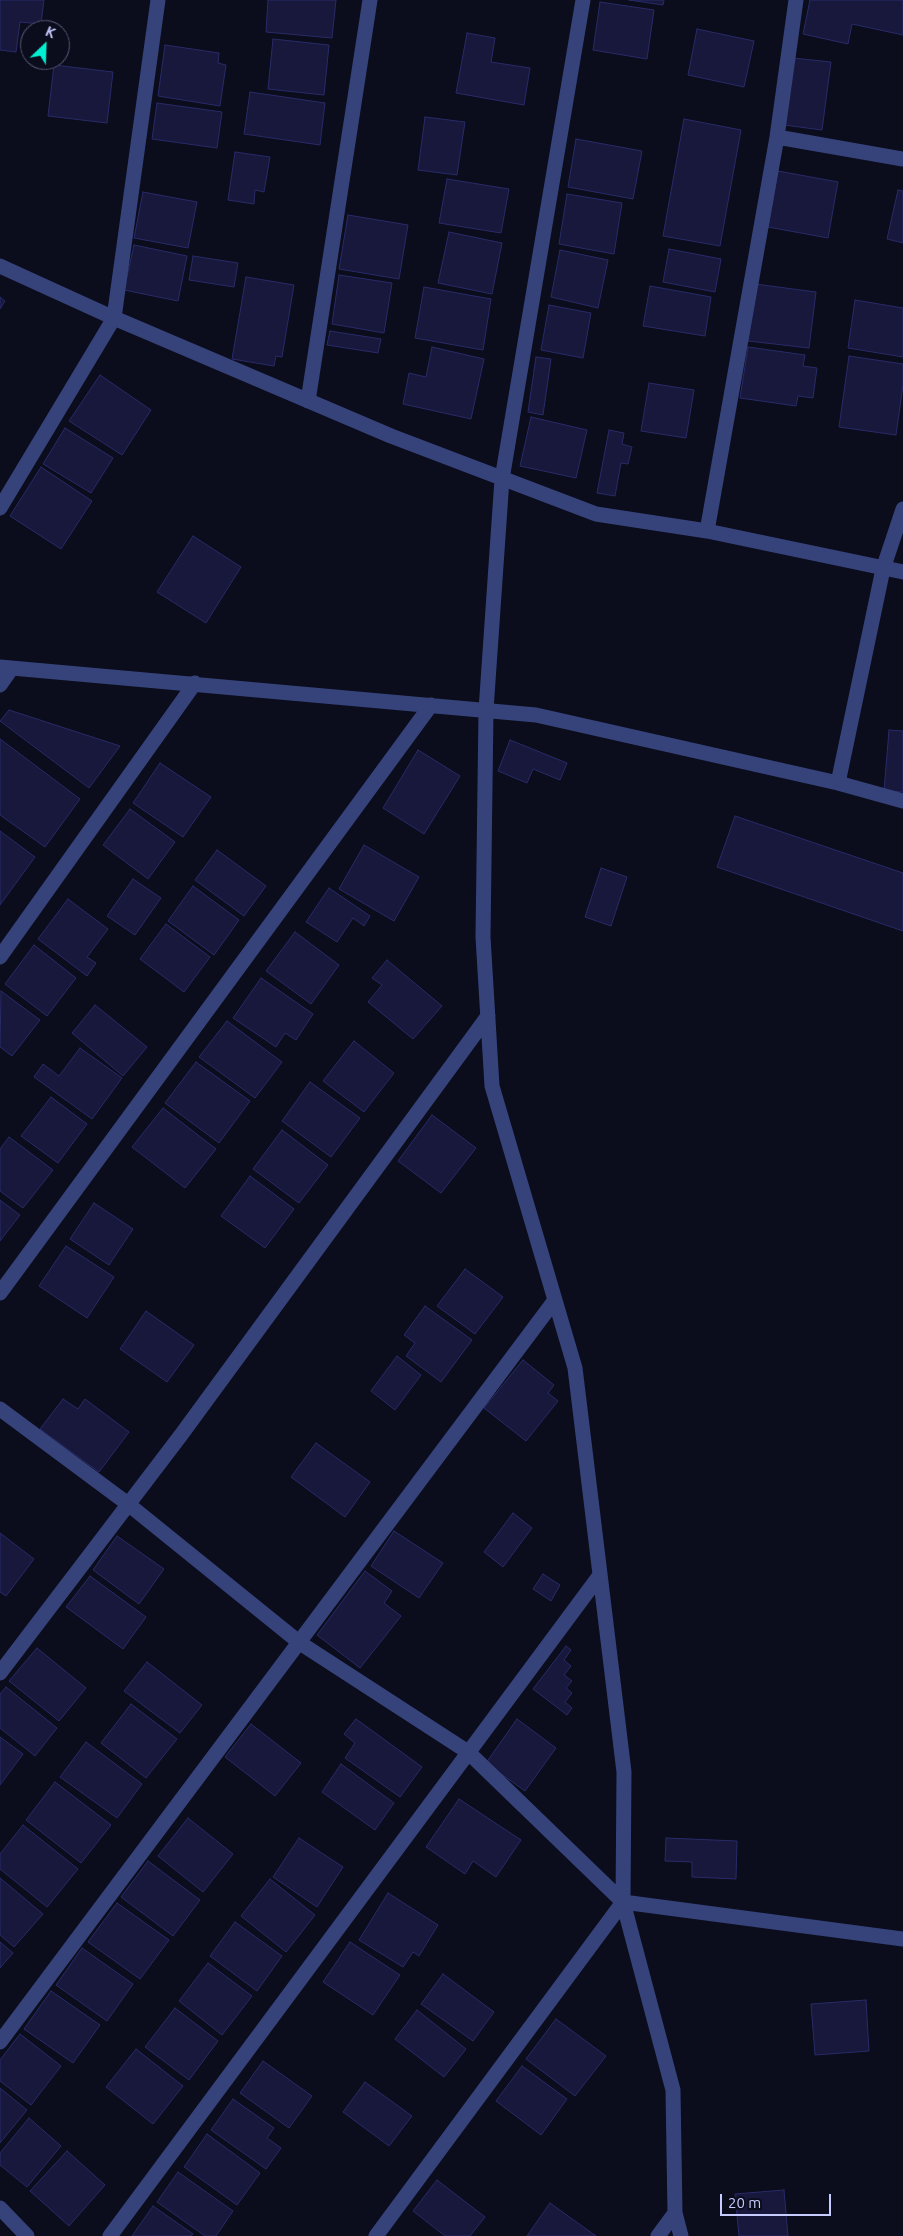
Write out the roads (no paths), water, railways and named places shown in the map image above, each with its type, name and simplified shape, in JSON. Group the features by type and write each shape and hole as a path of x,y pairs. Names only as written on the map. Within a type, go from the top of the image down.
{"street":[{"path":"0,508 114,318 158,0"},
{"path":"308,401 370,0"},
{"path":"583,0 502,479 486,710 482,937 492,1086 575,1368 624,1772 623,1902 672,2090 675,2213 681,2236"},
{"path":"707,531 777,137 796,0"},
{"path":"777,137 903,159"},
{"path":"0,266 114,318 391,436 596,514 707,531 903,572"},
{"path":"838,783 882,569 903,508"},
{"path":"0,685 6,667 536,715 838,783 903,801"},
{"path":"0,957 195,683"},
{"path":"0,1293 431,705"},
{"path":"0,1673 128,1504 488,1016"},
{"path":"0,2042 556,1300"},
{"path":"0,1409 128,1504 300,1643 468,1752 623,1902 903,1939"},
{"path":"110,2236 600,1574"},
{"path":"376,2236 623,1902"},
{"path":"0,2208 27,2236"},
{"path":"658,2236 675,2213"}]}
